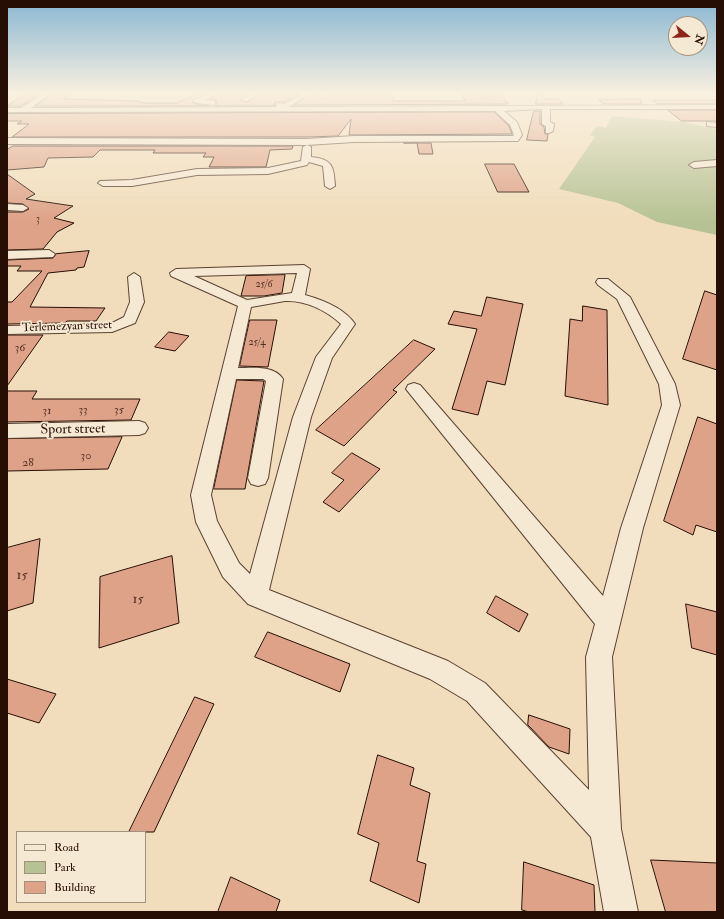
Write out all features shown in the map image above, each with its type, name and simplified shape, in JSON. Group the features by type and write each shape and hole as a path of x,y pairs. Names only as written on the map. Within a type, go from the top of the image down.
{"street":[{"path":"7,141 307,142 354,139 515,139 517,137"},
{"path":"307,142 307,159"},
{"path":"103,183 132,183 197,172 268,171 298,164 307,159 324,161 327,163 329,169 330,186"},
{"path":"694,165 717,163"},
{"path":"7,207 23,208"},
{"path":"7,254 49,254"},
{"path":"256,596 302,416 324,357 348,324 343,318 324,307 298,297 245,304 176,273 304,269 298,297"},
{"name":"Terlemezyan street","path":"7,330 112,328 130,320 137,302 134,277"},
{"path":"603,282 623,297 667,384 671,405 632,528 599,657 605,829 620,912"},
{"path":"245,304 201,495 207,522 231,570 256,596 439,670 476,692 605,829"},
{"path":"229,373 266,374 275,378 258,478"},
{"path":"414,389 608,622"},
{"name":"Sport street","path":"7,431 139,428"}],"green space":[{"path":"595,137 717,137 717,235 657,222 618,203 559,189"}],"building":[{"path":"12,137 311,137 308,137"},
{"path":"528,137 548,137 547,141 527,140"},
{"path":"417,143 431,143 433,154 419,154"},
{"path":"13,146 293,146 292,149 270,150 266,167 209,167 214,157 203,157 206,153 153,153 155,150 100,150 93,157 48,158 44,167 7,170 7,150"},
{"path":"485,164 514,164 529,192 498,192"},
{"path":"7,174 35,194 26,199 73,206 54,218 74,223 57,232 43,249 7,250 7,212 23,212 29,209 23,204 7,203"},
{"path":"89,251 84,267 77,268 76,270 48,273 30,307 105,308 96,321 7,324 7,302 12,302 42,271 17,271 21,266 7,266 7,260 53,258 56,254"},
{"path":"285,275 282,293 264,296 241,296 246,276"},
{"path":"705,291 717,295 717,370 683,359"},
{"path":"487,297 523,304 505,385 487,381 478,415 452,409 477,329 448,324 454,311 481,316"},
{"path":"583,306 607,310 608,405 565,396 570,319 582,321"},
{"path":"250,320 277,320 268,367 240,366"},
{"path":"169,332 189,336 175,351 155,347"},
{"path":"7,335 43,335 7,386"},
{"path":"414,340 435,349 393,390 397,392 344,446 316,430"},
{"path":"237,380 264,381 245,489 214,489"},
{"path":"7,391 37,391 32,399 140,399 131,420 7,422"},
{"path":"698,417 717,424 717,532 696,525 693,535 664,521"},
{"path":"122,437 108,469 7,471 7,439"},
{"path":"352,453 380,469 339,512 323,502 344,480 332,473"},
{"path":"40,539 33,603 7,611 7,548"},
{"path":"172,556 179,623 99,648 100,577"},
{"path":"496,596 528,614 519,632 487,613"},
{"path":"686,604 717,612 717,655 692,648"},
{"path":"268,632 350,664 340,692 255,657"},
{"path":"7,679 56,694 39,723 7,713"},
{"path":"195,697 214,704 154,832 129,831"},
{"path":"529,715 570,729 569,754 549,747 528,725"},
{"path":"378,755 414,768 410,785 430,793 417,861 426,864 419,903 370,881 379,843 358,834"},
{"path":"651,860 717,863 717,912 666,912"},
{"path":"524,862 594,885 595,912 529,912 522,910"},
{"path":"231,877 280,900 276,912 218,912"}]}
